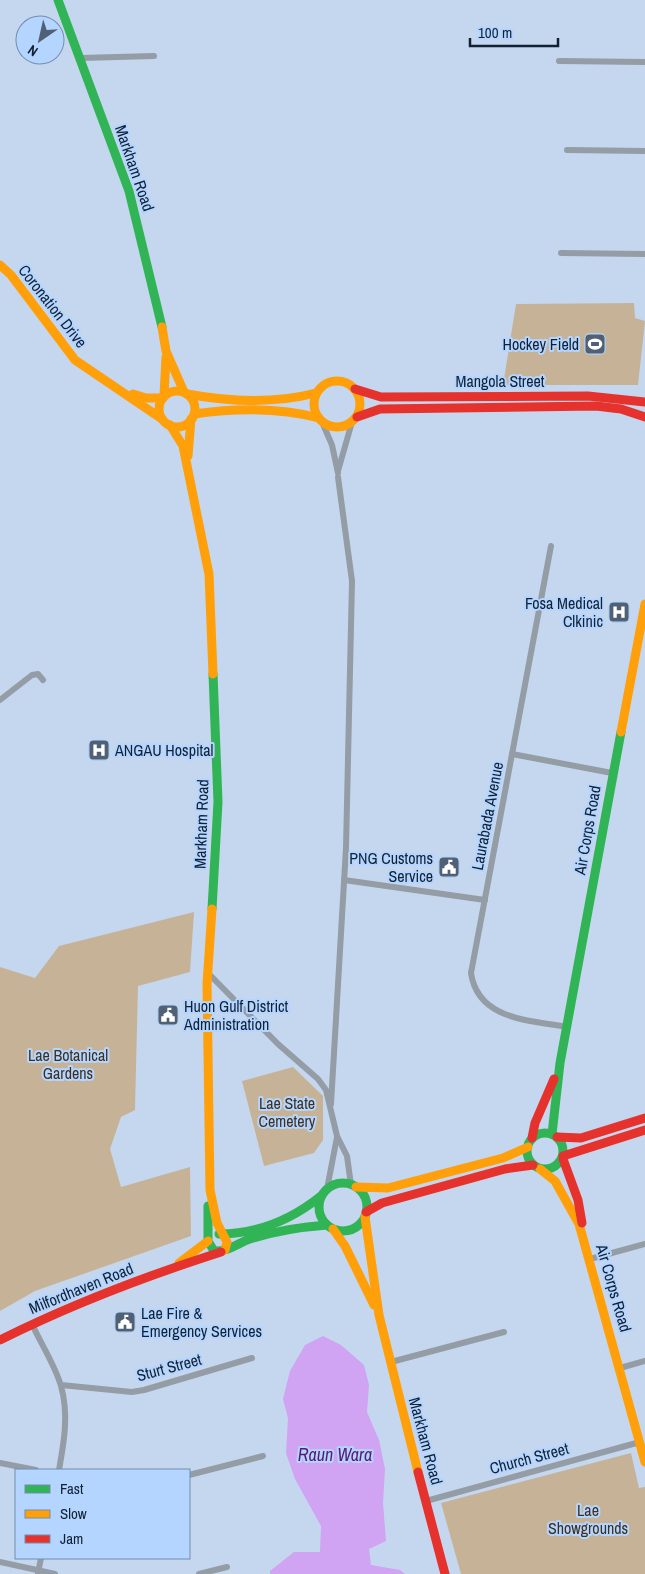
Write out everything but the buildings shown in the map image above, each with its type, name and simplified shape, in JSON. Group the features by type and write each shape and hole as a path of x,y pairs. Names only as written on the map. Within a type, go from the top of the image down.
{"main road":[{"name":"Markham Road","path":"58,0 129,191 159,311 166,351 175,377 185,393"},
{"name":"Coronation Drive","path":"0,265 14,280 75,360 166,422"},
{"name":"Markham Road","path":"164,397 166,351"},
{"name":"Coronation Drive","path":"108,381 143,398 164,397"},
{"path":"335,381 348,383 355,389 360,400 355,420 340,427 328,425 321,420 300,412 277,410 220,411 192,417 179,426 166,422 159,408 164,397 173,391 185,393 220,400 300,398 316,393 323,385 335,381"},
{"name":"Mangola Street","path":"355,389 381,397 588,396 645,402"},
{"path":"185,393 194,405 192,417"},
{"path":"316,393 314,406 321,420"},
{"name":"Mangola Street","path":"355,420 380,409 596,406 621,409 645,416"},
{"path":"645,408 645,416"},
{"name":"Markham Road","path":"188,462 192,417"},
{"name":"Markham Road","path":"166,422 178,437 188,462 209,574 218,792 207,972 210,1190 208,1241"},
{"name":"Air Corps Road","path":"555,1136 560,1062 612,773 641,643 645,604"},
{"name":"Air Corps Road","path":"530,1143 538,1116 560,1062"},
{"path":"555,1136 564,1147 563,1157 555,1167 505,1169 386,1202 366,1214 355,1228 340,1231 330,1227 319,1212 324,1193 339,1183 372,1189 388,1188 503,1158 545,1133 555,1136 581,1138 645,1118"},
{"path":"563,1157 645,1130"},
{"path":"530,1143 528,1157 537,1167"},
{"name":"Air Corps Road","path":"563,1157 580,1209 584,1238 645,1462"},
{"name":"Air Corps Road","path":"537,1167 555,1180 584,1238"},
{"path":"354,1186 364,1196 366,1214"},
{"name":"Markham Road","path":"210,1190 214,1215 227,1242 223,1251"},
{"name":"Milfordhaven Road","path":"174,1267 214,1235 235,1235 292,1217 324,1193"},
{"name":"Markham Road","path":"366,1214 379,1315 410,1448 445,1574"},
{"name":"Markham Road","path":"330,1227 345,1246 379,1315"},
{"name":"Milfordhaven Road","path":"0,1340 32,1324 174,1267 223,1251 240,1242 279,1232 330,1227"},
{"path":"208,1241 212,1250 223,1251"}],"street":[{"path":"81,58 154,56"},
{"path":"559,61 645,62"},
{"path":"567,150 645,151"},
{"path":"561,253 645,254"},
{"path":"321,420 330,437 338,473 355,420"},
{"path":"331,1104 344,880 352,581 338,477"},
{"name":"Laurabada Avenue","path":"551,546 472,973 477,991 486,1004 498,1012 567,1027"},
{"path":"0,700 32,675 38,674 43,680"},
{"path":"512,754 612,773"},
{"path":"344,880 485,900"},
{"path":"207,972 278,1044 318,1078 326,1090 331,1104 338,1136 346,1156 354,1186"},
{"path":"324,1193 338,1136"},
{"path":"590,1259 645,1244"},
{"path":"32,1324 61,1385 65,1410 65,1438 59,1469"},
{"path":"391,1362 504,1332"},
{"name":"Sturt Street","path":"61,1385 132,1392 252,1358"},
{"path":"620,1368 645,1361"},
{"name":"Church Street","path":"426,1501 640,1442"},
{"path":"190,1475 263,1456"},
{"path":"0,1463 31,1469"},
{"path":"38,1572 41,1559"},
{"path":"0,1562 38,1572 55,1574"},
{"path":"198,1574 227,1567"}],"green space":[{"path":"634,303 635,318 645,321 638,385 503,385 516,304"},
{"name":"Lae Botanical Gardens","path":"194,912 190,972 138,986 135,1110 121,1117 110,1149 121,1187 190,1167 191,1236 35,1291 0,1311 0,967 35,978 59,946"},
{"name":"Lae State Cemetery","path":"293,1067 323,1096 323,1140 314,1153 264,1166 242,1081"},
{"name":"Lae Showgrounds","path":"631,1453 639,1488 645,1487 645,1574 461,1574 441,1503"}],"water":[{"name":"Raun Wara","path":"323,1336 341,1345 364,1365 369,1385 367,1412 379,1440 385,1469 383,1503 386,1541 369,1549 371,1565 400,1570 405,1574 270,1574 270,1571 294,1552 320,1552 321,1526 295,1479 286,1453 288,1418 283,1399 290,1371 305,1345"}],"traffic: fast":[{"path":"58,0 129,191 162,327"},
{"path":"212,909 218,802 213,674"},
{"path":"552,1134 560,1063 621,732"},
{"path":"545,1133 552,1134 558,1138 562,1144 563,1151 562,1158 558,1164 552,1168 545,1169 538,1168 532,1164 528,1158 527,1151 528,1144 532,1138 538,1134 545,1133"},
{"path":"343,1183 352,1185 360,1190 365,1198 367,1207 365,1216 360,1224 352,1229 343,1231 334,1229 326,1224 321,1216 319,1207 321,1198 326,1190 334,1185 343,1183"},
{"path":"219,1234 247,1231 273,1224 286,1219 321,1196"},
{"path":"208,1206 208,1241 214,1251 228,1249 250,1239 269,1234 327,1225"}],"traffic: slow":[{"path":"0,265 11,275 75,360 162,419"},
{"path":"162,327 166,351 184,392"},
{"path":"164,396 166,357"},
{"path":"342,381 346,382 356,391 359,395 360,404 359,413 350,423 342,427 332,427 324,423 315,413 314,399 318,391 328,382 342,381"},
{"path":"177,391 189,397 195,409 189,421 177,427 165,421 159,409 165,397 177,391"},
{"path":"187,394 219,399 252,401 284,399 316,393"},
{"path":"133,394 146,398 163,398"},
{"path":"194,414 272,410 319,418"},
{"path":"188,456 191,419"},
{"path":"170,425 183,446 209,574 213,674"},
{"path":"621,732 645,604"},
{"path":"212,909 207,984 210,1190 217,1223 227,1242 225,1250"},
{"path":"356,1187 388,1188 503,1158 528,1147"},
{"path":"540,1169 555,1181 579,1224 645,1462"},
{"path":"365,1217 379,1315 418,1472"},
{"path":"333,1229 345,1246 374,1305"},
{"path":"179,1263 208,1241"}],"traffic: jam":[{"path":"355,389 381,397 588,396 645,402"},
{"path":"357,417 380,409 596,406 621,409 645,417"},
{"path":"532,1138 535,1123 554,1079"},
{"path":"557,1137 581,1138 645,1118"},
{"path":"563,1156 645,1130"},
{"path":"563,1159 578,1200 582,1223"},
{"path":"366,1212 382,1203 505,1169 533,1165"},
{"path":"0,1340 109,1292 221,1252"},
{"path":"418,1472 445,1574"}],"place":[{"name":"Hockey Field","path":"595,344"},
{"name":"Fosa Medical Clkinic","path":"619,612"},
{"name":"ANGAU Hospital","path":"99,750"},
{"name":"PNG Customs Service","path":"449,867"},
{"name":"Huon Gulf District Administration","path":"168,1015"},
{"name":"Lae Fire & Emergency Services","path":"125,1322"}]}
